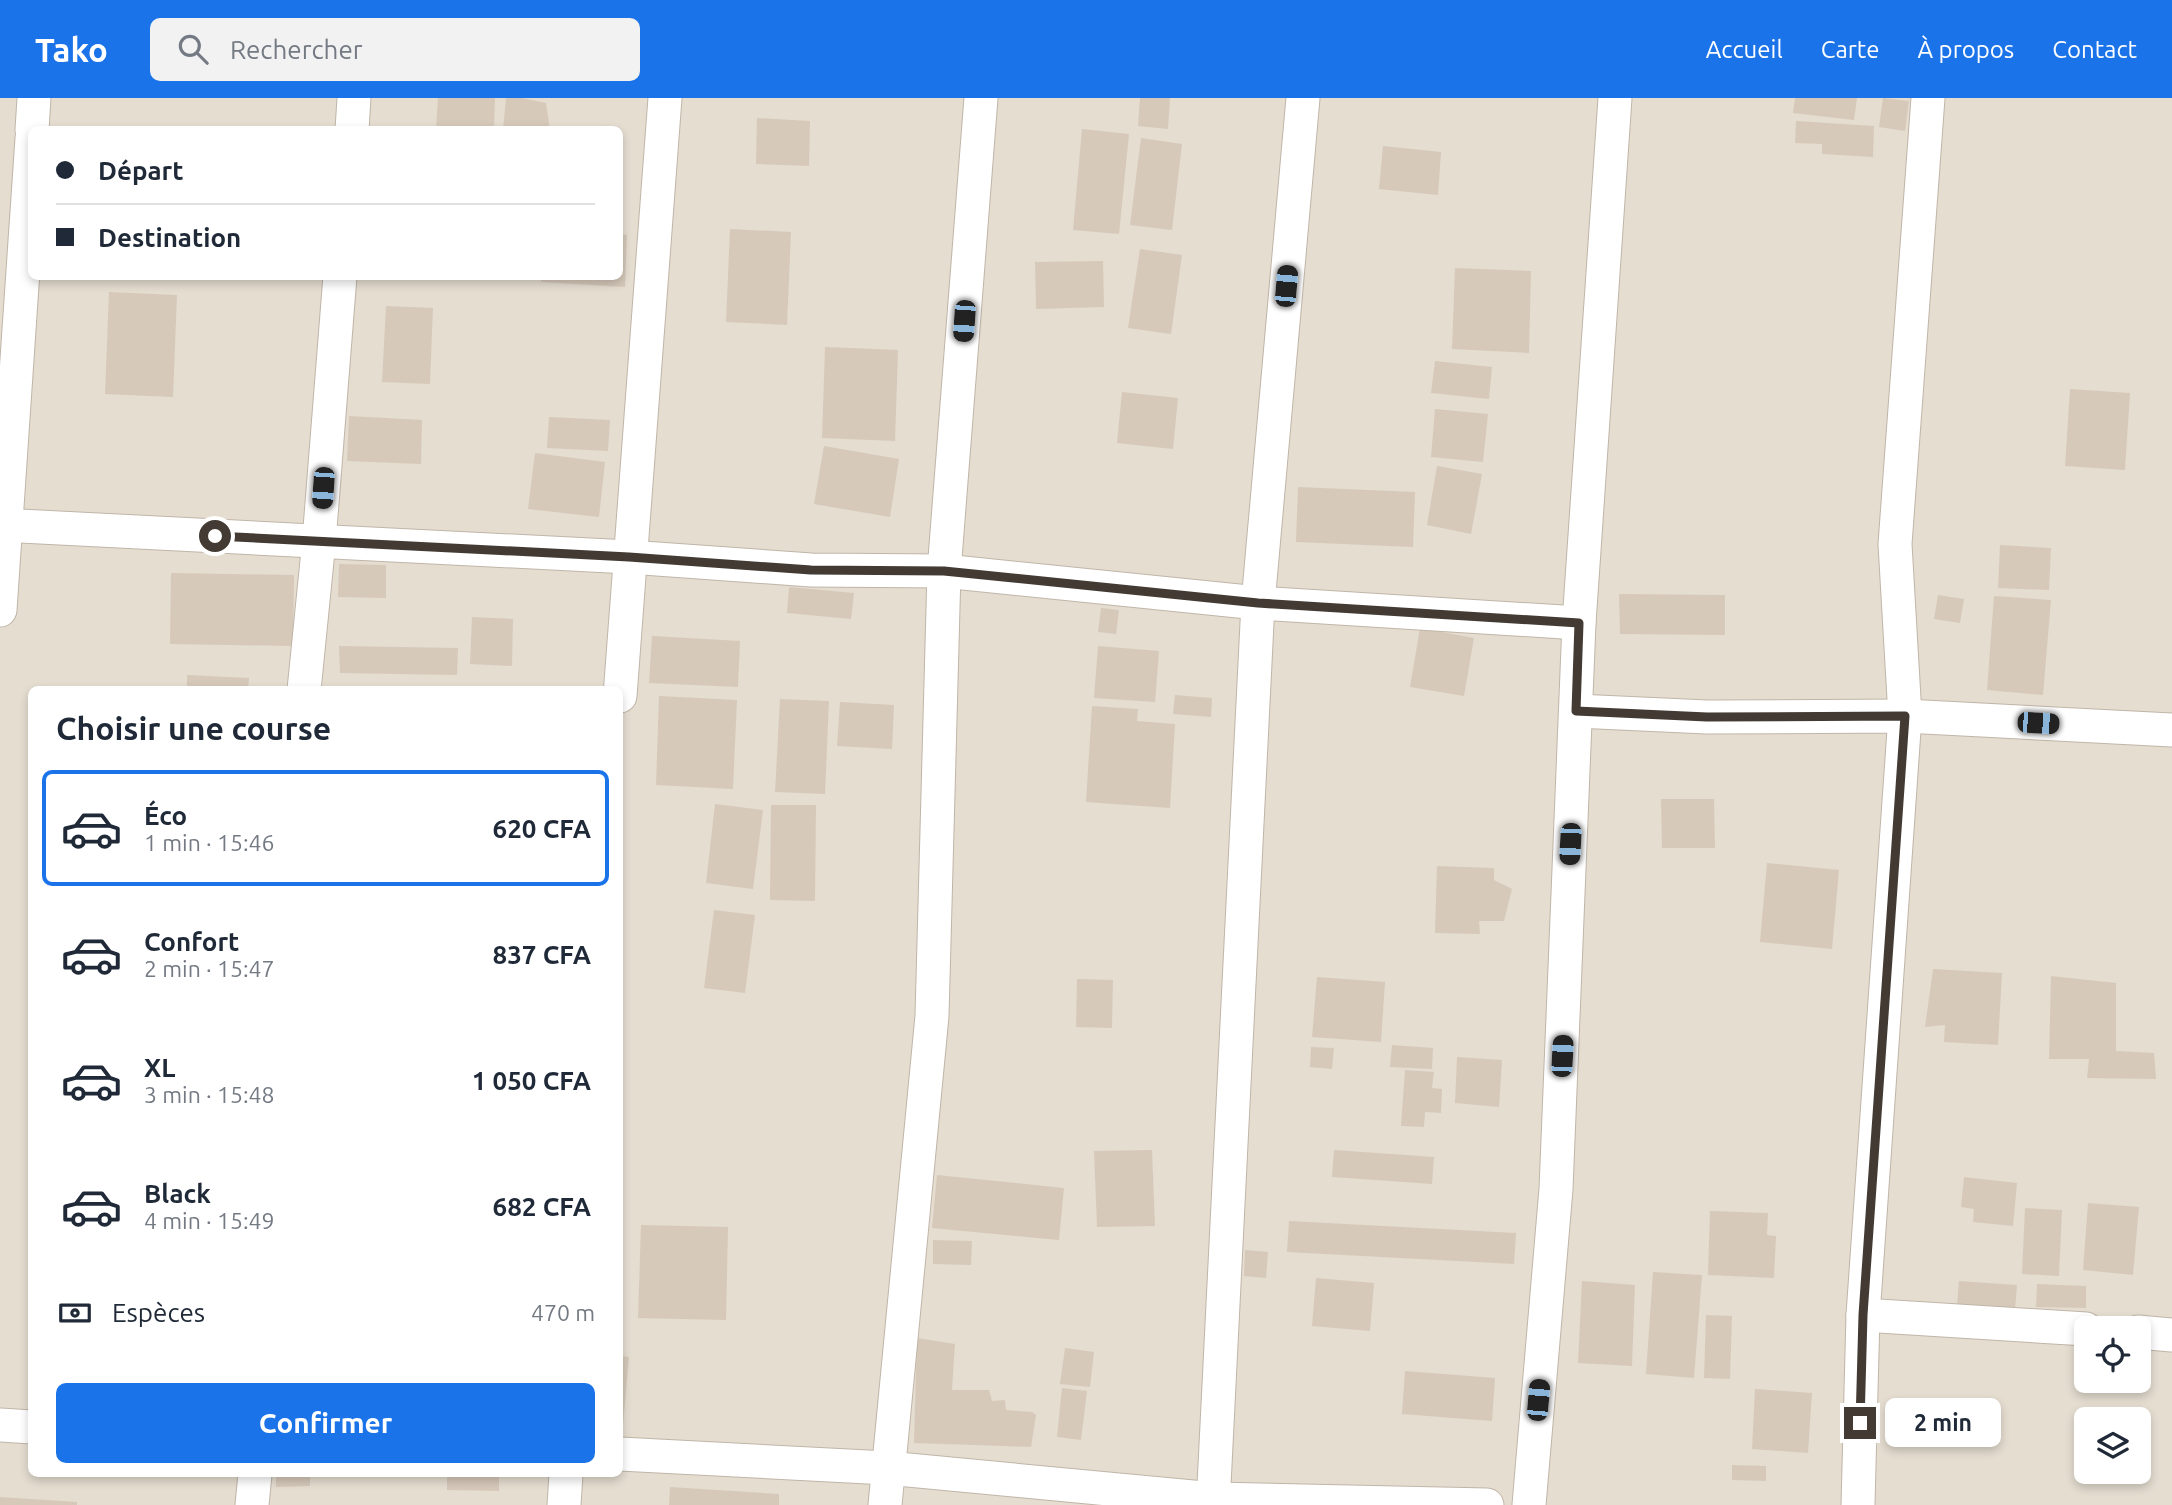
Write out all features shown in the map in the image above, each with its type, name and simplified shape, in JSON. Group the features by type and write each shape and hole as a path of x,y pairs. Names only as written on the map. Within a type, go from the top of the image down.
{"street":[{"path":"32,126 34,98"},
{"path":"352,126 354,98"},
{"path":"621,686 665,98"},
{"path":"885,1505 932,1016 944,571 981,98"},
{"path":"1214,1502 1258,603 1303,98"},
{"path":"1529,1505 1556,1189 1579,623 1615,98"},
{"path":"1858,1505 1863,1315 1905,716 1895,544 1928,98"},
{"path":"0,610 3,525 28,191"},
{"path":"304,686 340,280"},
{"path":"3,525 629,557 811,570 944,571 1258,603 1579,623"},
{"path":"1576,711 1707,717 1905,716 2172,730"},
{"path":"1863,1315 2074,1328"},
{"path":"2151,1333 2172,1335"},
{"path":"0,1425 28,1427"},
{"path":"623,1454 887,1468 1214,1502 1487,1505"},
{"path":"252,1505 255,1477"},
{"path":"565,1505 566,1477"}],"shaded area":[{"path":"0,98 2172,98 2172,1505 0,1505"}],"building":[{"path":"438,98 495,98 494,126 436,126"},
{"path":"506,98 546,103 549,126 503,126"},
{"path":"1140,98 1170,98 1168,129 1138,126"},
{"path":"1795,98 1857,98 1854,120 1793,113"},
{"path":"1883,98 1909,101 1905,131 1879,127"},
{"path":"757,118 810,121 809,166 756,164"},
{"path":"1796,121 1874,126 1873,157 1822,154 1822,144 1795,143"},
{"path":"1082,129 1129,134 1119,234 1073,230"},
{"path":"1141,138 1182,144 1172,230 1130,225"},
{"path":"1383,146 1441,152 1438,195 1379,189"},
{"path":"730,229 791,232 787,325 726,322"},
{"path":"623,234 627,235 625,287 541,282 623,280"},
{"path":"1140,249 1182,255 1171,334 1128,328"},
{"path":"1103,261 1104,307 1036,309 1035,262"},
{"path":"1455,268 1531,271 1529,353 1452,349"},
{"path":"109,292 177,295 173,397 105,394"},
{"path":"386,306 433,308 430,384 382,382"},
{"path":"825,347 898,350 895,441 822,438"},
{"path":"1435,361 1492,367 1489,399 1431,393"},
{"path":"2070,389 2130,393 2125,470 2065,466"},
{"path":"1122,392 1178,398 1173,449 1117,443"},
{"path":"1435,409 1488,414 1483,462 1431,457"},
{"path":"349,416 422,420 421,464 347,461"},
{"path":"549,417 610,420 608,451 547,448"},
{"path":"824,446 899,459 890,517 814,504"},
{"path":"535,453 605,462 599,517 528,509"},
{"path":"1437,466 1482,474 1471,534 1427,525"},
{"path":"1298,487 1415,492 1413,547 1296,542"},
{"path":"2000,545 2051,548 2049,590 1998,588"},
{"path":"339,564 386,565 386,598 338,597"},
{"path":"171,573 294,575 293,646 170,644"},
{"path":"789,587 854,593 851,619 787,613"},
{"path":"1619,594 1725,595 1725,635 1620,634"},
{"path":"1938,595 1964,599 1960,623 1934,619"},
{"path":"1994,596 2051,600 2043,695 1987,690"},
{"path":"1101,608 1119,610 1116,634 1098,632"},
{"path":"472,617 513,619 512,666 470,664"},
{"path":"1420,628 1474,638 1464,696 1410,687"},
{"path":"652,636 740,641 738,687 649,683"},
{"path":"339,646 458,648 457,675 340,673"},
{"path":"1098,646 1159,651 1155,702 1094,698"},
{"path":"187,675 249,678 248,686 187,686"},
{"path":"1175,695 1212,698 1211,717 1173,714"},
{"path":"659,696 737,700 733,789 656,785"},
{"path":"780,699 829,701 825,794 775,792"},
{"path":"840,702 894,705 892,749 837,746"},
{"path":"1092,706 1138,709 1137,721 1175,724 1170,808 1086,802"},
{"path":"1661,799 1714,799 1715,848 1662,848"},
{"path":"715,804 763,810 753,889 706,883"},
{"path":"771,805 816,805 815,901 770,900"},
{"path":"1767,863 1839,870 1832,949 1760,942"},
{"path":"1437,866 1494,868 1494,880 1512,889 1504,921 1479,921 1480,934 1435,933"},
{"path":"714,910 755,915 745,993 704,988"},
{"path":"1933,969 2002,973 1998,1045 1944,1042 1945,1025 1925,1027"},
{"path":"2051,976 2116,983 2116,1051 2154,1053 2156,1079 2087,1078 2089,1059 2049,1059"},
{"path":"1317,977 1385,982 1381,1042 1312,1037"},
{"path":"1077,979 1113,980 1112,1028 1076,1027"},
{"path":"1392,1045 1433,1048 1432,1069 1390,1067"},
{"path":"1311,1047 1334,1048 1332,1069 1310,1067"},
{"path":"1457,1057 1502,1060 1499,1107 1455,1103"},
{"path":"1405,1070 1434,1072 1432,1088 1442,1089 1441,1113 1425,1112 1424,1127 1401,1126"},
{"path":"1152,1150 1155,1226 1097,1227 1094,1151"},
{"path":"1334,1150 1434,1157 1432,1184 1332,1177"},
{"path":"937,1175 1064,1188 1059,1240 932,1228"},
{"path":"1964,1177 2017,1183 2013,1226 1973,1222 1974,1209 1961,1207"},
{"path":"2088,1203 2139,1207 2133,1275 2083,1270"},
{"path":"2025,1208 2062,1210 2059,1276 2022,1274"},
{"path":"1710,1211 1768,1213 1767,1235 1776,1236 1774,1278 1708,1275"},
{"path":"1289,1221 1516,1233 1514,1264 1287,1252"},
{"path":"641,1225 728,1227 726,1320 638,1318"},
{"path":"933,1240 972,1241 971,1265 933,1264"},
{"path":"1245,1250 1268,1252 1266,1278 1244,1276"},
{"path":"1653,1272 1702,1275 1694,1378 1646,1374"},
{"path":"1316,1278 1374,1283 1370,1331 1312,1326"},
{"path":"1582,1281 1635,1285 1632,1366 1578,1363"},
{"path":"1959,1281 2017,1285 2015,1310 1957,1306"},
{"path":"2037,1284 2086,1286 2086,1308 2036,1307"},
{"path":"1706,1315 1732,1316 1730,1379 1704,1378"},
{"path":"917,1338 955,1344 952,1390 989,1390 992,1401 1005,1400 1006,1410 1032,1412 1036,1415 1031,1447 914,1443"},
{"path":"1065,1348 1094,1352 1090,1387 1060,1384"},
{"path":"623,1356 629,1357 623,1424"},
{"path":"1405,1371 1495,1378 1492,1421 1402,1414"},
{"path":"1062,1388 1087,1391 1081,1440 1057,1437"},
{"path":"1755,1389 1812,1393 1808,1453 1752,1449"},
{"path":"1732,1465 1766,1466 1766,1481 1732,1480"},
{"path":"276,1477 310,1477 310,1486 276,1487"},
{"path":"447,1477 499,1477 499,1491 447,1490"},
{"path":"670,1487 779,1494 779,1505 669,1505"},
{"path":"0,1497 77,1502 77,1505 0,1505"}],"route":[{"path":"215,536 629,557 811,570 944,571 1258,603 1579,623 1576,711 1707,717 1905,716 1863,1315 1860,1423"}]}
